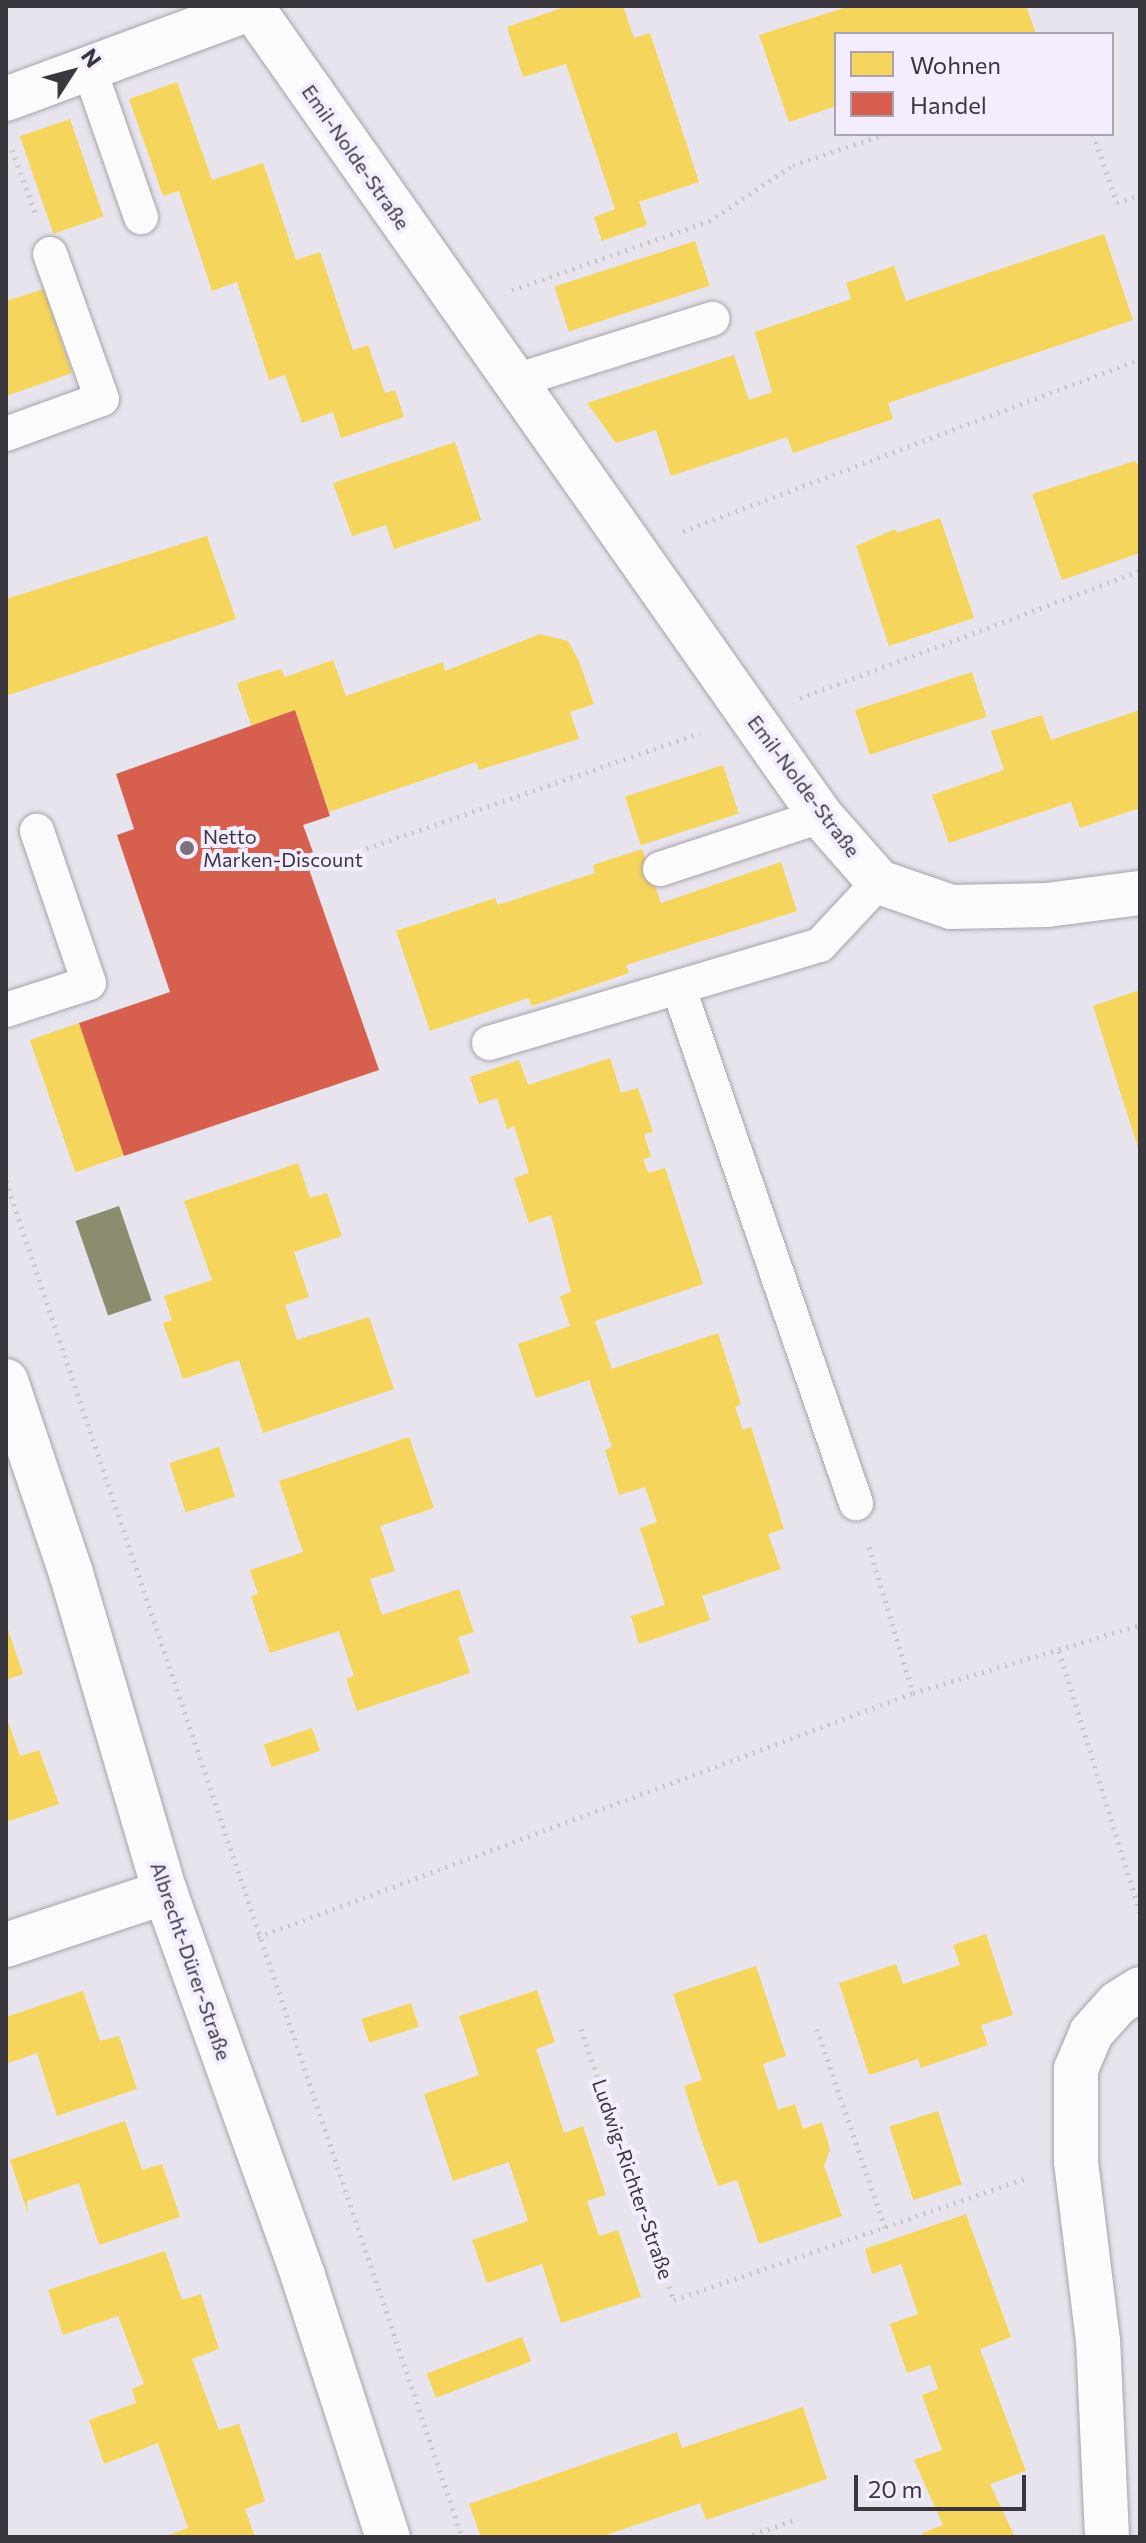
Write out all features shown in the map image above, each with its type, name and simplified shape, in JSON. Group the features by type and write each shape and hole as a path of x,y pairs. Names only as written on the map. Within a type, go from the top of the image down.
{"street":[{"path":"6,99 251,7"},
{"name":"Emil-Nolde-Straße","path":"251,7 821,816 879,882 951,907 1047,905 1140,893"},
{"name":"Albrecht-Dürer-Straße","path":"6,1381 71,1573 165,1892 303,2276 388,2537"},
{"path":"6,1945 165,1892"},
{"path":"1107,2537 1098,2341 1076,2161 1076,2069 1091,2033 1118,2003 1140,1989"}],"lane":[{"path":"89,68 141,217"},
{"path":"6,434 102,399 50,254"},
{"path":"515,381 712,319"},
{"path":"660,869 821,816"},
{"path":"6,1010 89,983 37,831"},
{"path":"489,1043 820,945 879,882"},
{"path":"679,989 856,1503"}],"path":[{"path":"462,307 709,221 793,165 879,136"},
{"path":"1094,136 1117,203 1140,195"},
{"path":"11,146 50,254"},
{"path":"634,550 1138,360"},
{"path":"6,1181 462,2537"},
{"path":"856,1503 913,1693"},
{"path":"258,1937 913,1693 1140,1625"},
{"path":"1059,1651 1140,1912"},
{"name":"Ludwig-Richter-Straße","path":"581,2029 674,2300 1076,2161"},
{"path":"817,2029 885,2228"},
{"path":"745,2537 798,2519"}],"building: Wohnen":[{"path":"567,6 623,6 634,38 650,33 699,182 639,202 647,225 602,241 594,217 615,209 566,64 523,77 507,27"},
{"path":"850,6 1026,6 1035,32 834,32 834,107 789,122 759,35"},
{"path":"177,82 212,180 263,163 296,260 320,252 353,350 368,345 385,393 395,390 404,417 341,438 333,412 302,423 285,375 269,380 237,282 212,291 179,191 163,196 129,99"},
{"path":"70,119 104,216 53,234 20,136"},
{"path":"1104,234 1133,320 888,403 893,419 793,453 787,437 671,476 656,430 616,443 587,403 734,355 749,400 772,392 755,332 851,299 846,283 894,266 906,301"},
{"path":"695,241 710,286 569,331 554,287"},
{"path":"44,289 72,373 6,396 6,301"},
{"path":"455,442 481,520 394,549 386,525 352,536 333,483"},
{"path":"1135,461 1140,467 1140,553 1062,580 1032,494"},
{"path":"940,518 974,618 889,646 856,546 895,529 897,533"},
{"path":"207,536 236,619 6,696 6,599"},
{"path":"540,634 568,641 579,661 594,704 570,712 579,739 479,770 476,762 329,812 295,710 252,728 237,683 281,669 285,677 333,660 346,696 443,662 445,671"},
{"path":"972,672 987,717 870,755 855,710"},
{"path":"1140,710 1140,808 1080,828 1071,802 949,843 932,795 1004,770 991,731 1042,715 1051,740"},
{"path":"723,765 739,814 641,845 625,797"},
{"path":"642,849 661,903 781,862 797,911 626,965 629,973 532,1006 528,998 430,1031 396,931 495,898 498,905 595,873 593,865"},
{"path":"1140,990 1140,1151 1139,1151 1093,1006"},
{"path":"79,1023 125,1155 75,1172 30,1040"},
{"path":"610,1058 621,1093 638,1088 653,1132 644,1134 651,1157 643,1159 648,1173 665,1168 703,1284 595,1321 612,1369 718,1333 741,1404 735,1407 743,1430 751,1427 784,1529 768,1534 781,1569 702,1596 710,1620 639,1644 631,1616 665,1605 640,1528 657,1522 645,1487 619,1495 605,1450 612,1447 589,1380 536,1398 518,1344 570,1326 560,1296 571,1292 551,1215 529,1223 514,1178 529,1173 514,1126 507,1129 497,1098 479,1104 470,1077 519,1060 528,1085"},
{"path":"298,1163 310,1198 327,1193 342,1236 294,1252 309,1297 285,1305 297,1340 369,1317 394,1389 263,1433 239,1360 183,1379 163,1323 172,1320 164,1296 212,1280 184,1201"},
{"path":"409,1437 434,1508 380,1526 395,1571 370,1579 382,1615 459,1589 474,1632 458,1637 470,1673 357,1711 346,1679 354,1676 339,1631 270,1653 251,1596 258,1594 250,1570 303,1552 279,1481"},
{"path":"219,1447 235,1496 186,1513 170,1463"},
{"path":"6,1624 23,1674 6,1680"},
{"path":"6,1716 20,1756 39,1750 59,1804 6,1822"},
{"path":"312,1728 320,1751 272,1767 264,1745"},
{"path":"986,1934 1013,2015 981,2025 988,2045 921,2068 918,2059 869,2075 839,1983 896,1964 903,1984 960,1965 953,1945"},
{"path":"756,1966 786,2056 763,2064 778,2110 795,2104 803,2129 822,2122 830,2149 824,2166 842,2216 759,2244 737,2180 718,2186 700,2136 684,2086 702,2080 673,1994"},
{"path":"537,1990 555,2042 536,2049 564,2133 583,2126 606,2195 587,2201 599,2236 618,2230 641,2297 561,2323 542,2264 487,2283 472,2240 528,2221 509,2162 453,2181 424,2094 479,2075 459,2016"},
{"path":"83,1991 100,2041 119,2036 137,2089 57,2116 37,2053 6,2064 6,2017"},
{"path":"411,2003 419,2027 369,2043 362,2019"},
{"path":"938,2111 962,2184 913,2200 889,2127"},
{"path":"125,2121 142,2170 162,2164 180,2217 99,2245 79,2183 27,2201 28,2214 10,2160"},
{"path":"966,2214 1011,2337 980,2349 1026,2471 990,2484 1015,2537 924,2537 922,2533 943,2525 914,2460 942,2450 922,2395 938,2389 930,2365 907,2373 890,2324 918,2314 901,2264 872,2274 865,2249"},
{"path":"165,2251 182,2300 201,2294 219,2349 192,2359 219,2430 239,2424 265,2501 245,2509 255,2537 163,2537 188,2528 158,2443 104,2464 89,2420 136,2403 132,2389 144,2384 118,2316 63,2335 48,2290"},
{"path":"522,2337 531,2361 436,2398 427,2374"},
{"path":"803,2407 827,2479 706,2520 700,2503 601,2537 481,2537 469,2504 677,2432 682,2448"}],"building: Handel":[{"path":"295,710 330,816 303,825 313,852 304,855 379,1070 124,1156 79,1023 170,992 117,835 134,829 116,774"}],"building: Industrie":[{"path":"119,1206 152,1301 108,1316 76,1221"}],"place":[{"name":"Netto Marken-Discount","path":"187,848"}]}
